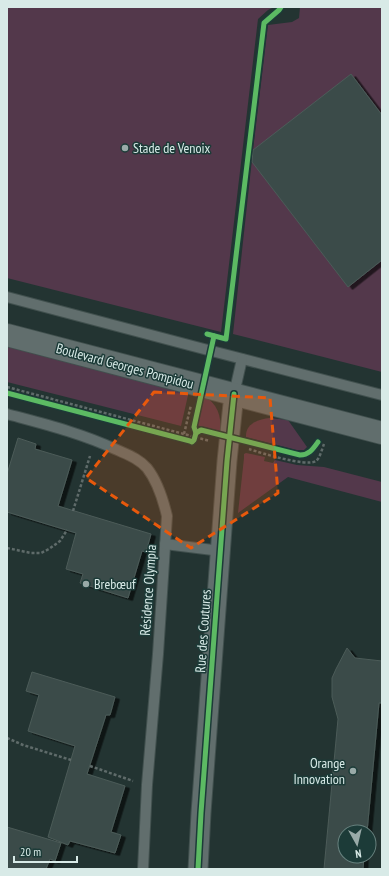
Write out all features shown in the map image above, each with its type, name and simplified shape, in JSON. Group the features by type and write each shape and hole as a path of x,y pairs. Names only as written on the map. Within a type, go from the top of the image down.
{"street":[{"name":"Boulevard Georges Pompidou","path":"7,322 235,387 382,433"},
{"name":"Boulevard Georges Pompidou","path":"7,336 382,418"},
{"name":"Rue des Coutures","path":"198,869 227,461 235,387"}],"lane":[{"path":"7,297 382,395"},
{"path":"235,387 242,359"},
{"name":"Résidence Olympia","path":"7,414 52,426 95,440 138,460 147,469 156,482 162,497 167,516 158,654 147,785 143,869"},
{"path":"165,544 221,551"}],"path":[{"path":"7,387 184,434 196,435 212,442"},
{"path":"184,434 192,400"},
{"path":"129,425 192,442 196,435"},
{"path":"73,511 95,440"},
{"path":"248,449 300,462 314,462 318,459 324,444"},
{"path":"7,548 40,553 49,549 60,541 67,530"},
{"path":"7,738 23,745 71,760"},
{"path":"90,766 147,785"}],"highlighted area":[{"path":"154,392 270,398 278,493 191,548 86,478"}],"shaded area":[{"name":"Stade de Venoix","path":"7,7 274,7 258,19 221,332 7,278"},
{"path":"300,7 382,7 382,372 233,334 268,25 292,22 299,18"},
{"path":"7,343 189,391 181,426 7,382"},
{"path":"203,395 212,402 218,410 220,431 196,425"},
{"path":"270,418 288,420 307,447 304,450 296,450 246,437 246,432 253,423"},
{"path":"246,453 265,457 264,461 273,463 275,460 297,465 324,467 382,482 382,502 288,477 238,513 244,454"}],"building":[{"path":"351,74 382,115 382,260 348,287 252,162 253,150"},
{"path":"18,438 36,444 35,449 72,460 58,506 151,534 146,552 142,551 128,598 80,583 83,574 66,569 76,533 7,512 7,474"},
{"name":"Orange Innovation","path":"347,648 355,658 382,661 382,703 379,703 368,824 337,824 337,864 363,864 363,869 324,869 338,719 332,697 332,678"},
{"path":"32,672 115,697 110,715 106,715 87,774 125,786 111,832 121,835 115,853 70,841 68,845 48,837 75,746 28,731 39,695 26,691"},
{"path":"7,827 61,843 55,861 50,859 46,869 7,869"}],"cycle path":[{"path":"207,334 226,339 264,23 281,7"},
{"path":"196,433 194,427 214,336"},
{"path":"7,393 192,442 196,433 201,430 300,455 308,453 318,442"},
{"path":"198,869 227,461 234,394"}],"place":[{"name":"Stade de Venoix","path":"125,148"},
{"name":"Brebœuf","path":"86,584"},
{"name":"Orange Innovation","path":"353,771"}]}
